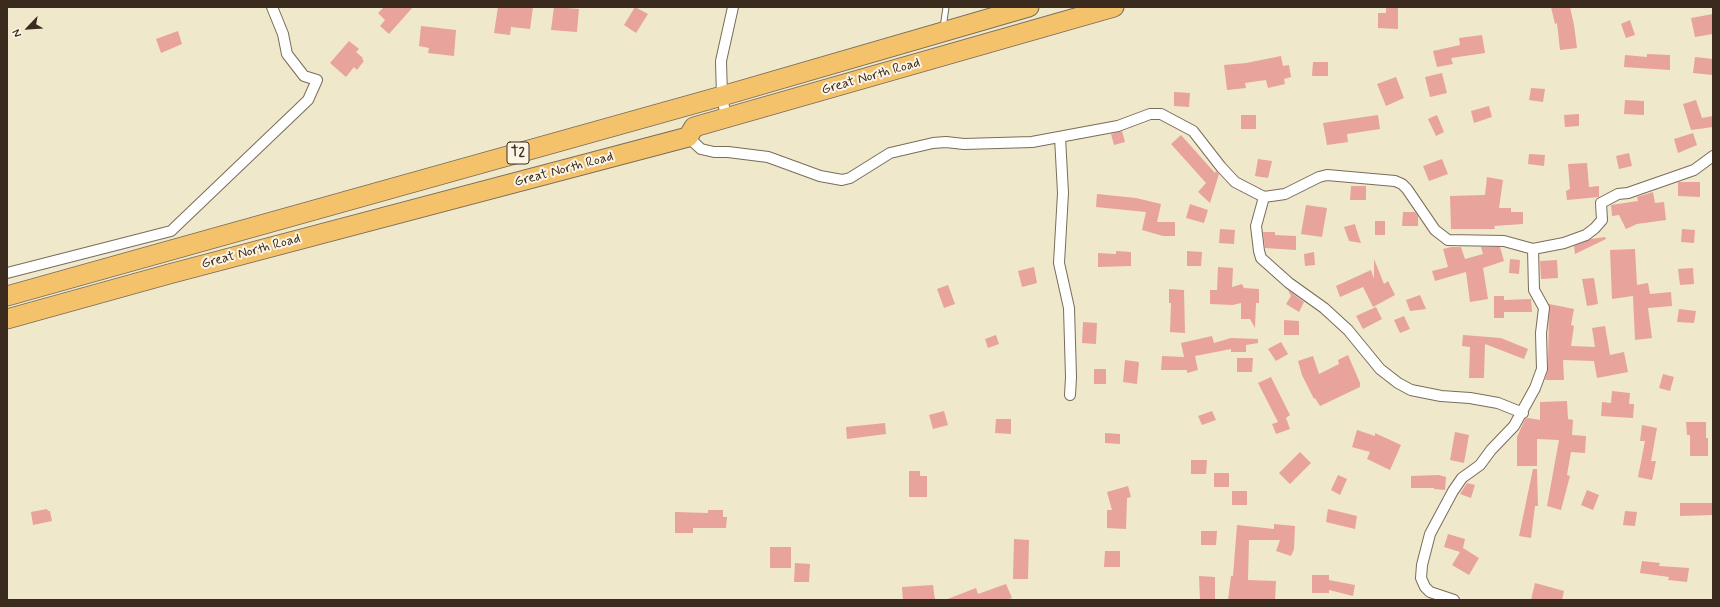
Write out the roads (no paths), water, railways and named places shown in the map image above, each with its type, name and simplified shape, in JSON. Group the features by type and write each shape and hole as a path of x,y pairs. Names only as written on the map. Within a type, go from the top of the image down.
{"highway":[{"name":"Great North Road","path":"7,296 722,96 1029,7"},
{"name":"Great North Road","path":"7,319 169,274 688,137 694,127 1114,7"}],"street":[{"path":"7,273 171,230 308,100 317,80 304,76 287,54 283,34 272,7"},
{"path":"726,118 722,96 721,61 733,7"},
{"path":"688,137 701,149 714,152 728,152 768,157 820,176 842,180 850,178 890,153 933,143 1005,144 1060,137 1118,126 1150,114 1161,114 1194,131 1221,167 1235,182 1264,197 1285,194 1319,177 1327,175 1395,181 1402,184 1407,189 1435,230 1448,240 1504,241 1533,249 1564,243 1586,234 1595,228 1602,220 1601,203 1618,194 1628,193 1694,170 1713,156"},
{"path":"1060,137 1063,193 1059,263 1069,308 1072,377 1070,395"},
{"path":"1264,197 1256,226 1259,252 1262,258 1289,283 1324,308 1348,330 1380,368 1398,383 1411,390 1441,396 1470,398 1498,403 1523,412"},
{"path":"1454,600 1430,592 1425,587 1421,578 1422,565 1430,534 1441,511 1462,478 1480,465 1491,450 1514,426 1523,412 1542,370 1544,308 1534,290 1533,249"}],"lane":[{"path":"942,33 946,7"}]}
